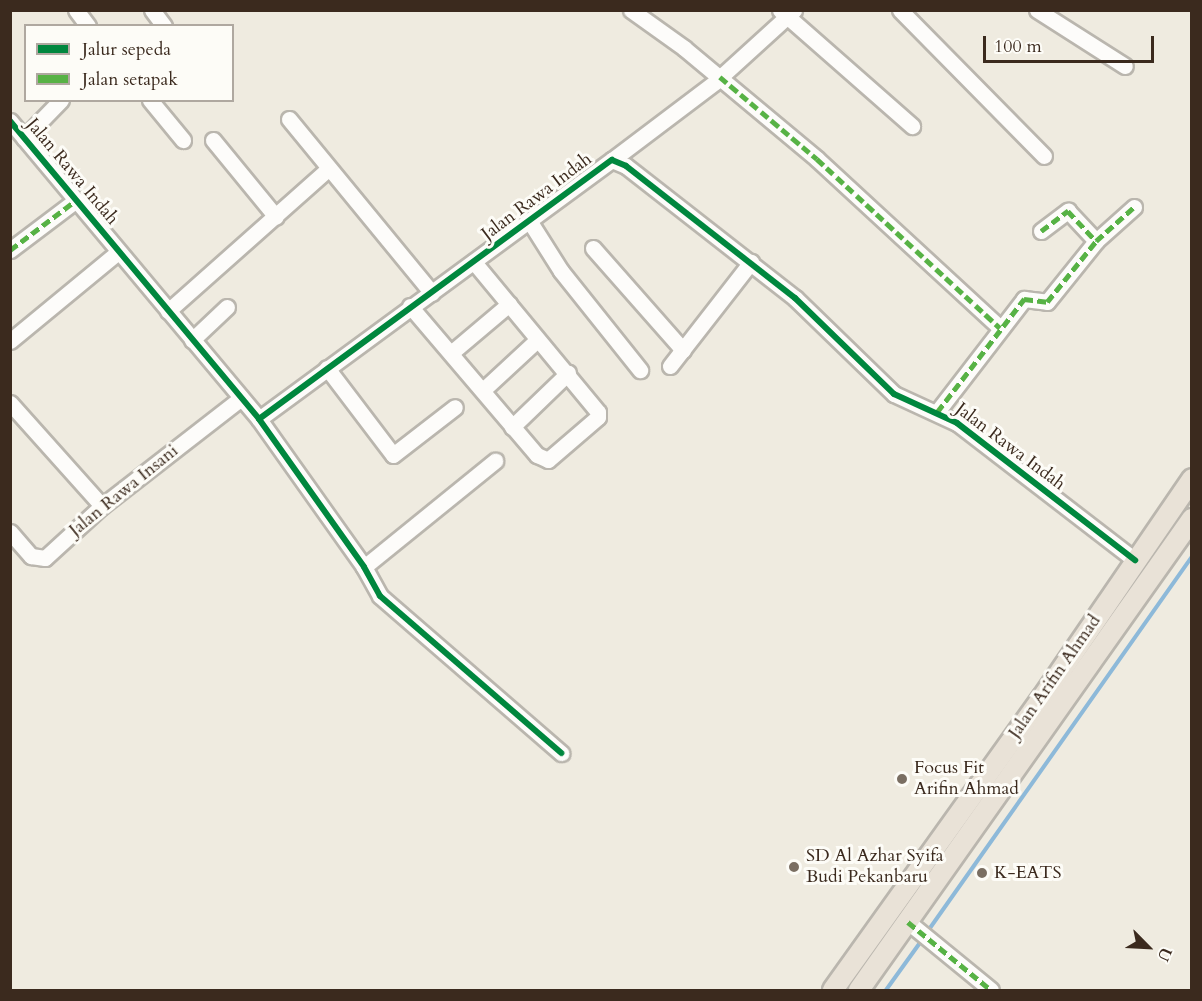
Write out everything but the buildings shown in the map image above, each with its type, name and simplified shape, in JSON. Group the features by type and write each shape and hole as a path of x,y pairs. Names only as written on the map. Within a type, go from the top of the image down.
{"main road":[{"name":"Jalan Arifin Ahmad","path":"833,990 994,765 1131,557 1191,479"},
{"name":"Jalan Arifin Ahmad","path":"859,990 1011,778 1191,519"},
{"path":"994,765 1011,778"}],"street":[{"path":"76,10 86,24"},
{"path":"631,10 720,77 817,159 1000,328"},
{"path":"900,10 1044,156"},
{"path":"1037,10 1125,66"},
{"path":"612,160 720,77 787,12 912,126"},
{"path":"24,138 59,102"},
{"path":"152,102 183,140"},
{"path":"289,119 432,293"},
{"name":"Jalan Rawa Indah","path":"10,121 259,419 612,160 626,166 751,262 815,316 894,394 937,412 1131,557"},
{"path":"213,140 276,217"},
{"path":"168,310 329,168"},
{"path":"10,250 76,200"},
{"path":"937,412 1025,298 1047,302 1096,241 1134,207"},
{"path":"1041,231 1068,212 1096,241"},
{"path":"530,222 561,271 640,370"},
{"path":"593,248 683,350"},
{"path":"10,341 118,252"},
{"path":"410,306 537,455 548,460 598,417 596,408 474,262"},
{"path":"670,366 751,262"},
{"path":"451,354 509,304"},
{"path":"192,340 227,307"},
{"path":"483,390 537,340"},
{"path":"327,368 393,455 455,407"},
{"path":"512,427 568,373"},
{"name":"Jalan Rawa Insani","path":"10,532 31,556 45,558 102,506 241,398"},
{"path":"10,403 102,506"},
{"path":"259,419 364,567 380,596 561,753"},
{"path":"364,567 495,460"},
{"path":"908,922 991,990"}],"waterway":[{"path":"930,928 1192,556"},
{"path":"886,990 919,944"}],"marked path":[{"path":"720,77 817,159 1000,328"},
{"path":"10,250 76,200"},
{"path":"937,412 1024,299 1047,302 1096,241 1134,207"},
{"path":"1041,231 1068,211 1096,241"},
{"path":"908,922 991,990"}],"cycle path":[{"path":"10,121 259,419 364,567 380,596 561,753"},
{"path":"259,419 612,160 626,166 795,298 894,394 957,423 1135,560"}],"place":[{"name":"Focus Fit Arifin Ahmad","path":"902,779"},
{"name":"SD Al Azhar Syifa Budi Pekanbaru","path":"794,867"},
{"name":"K-EATS","path":"982,873"}]}
